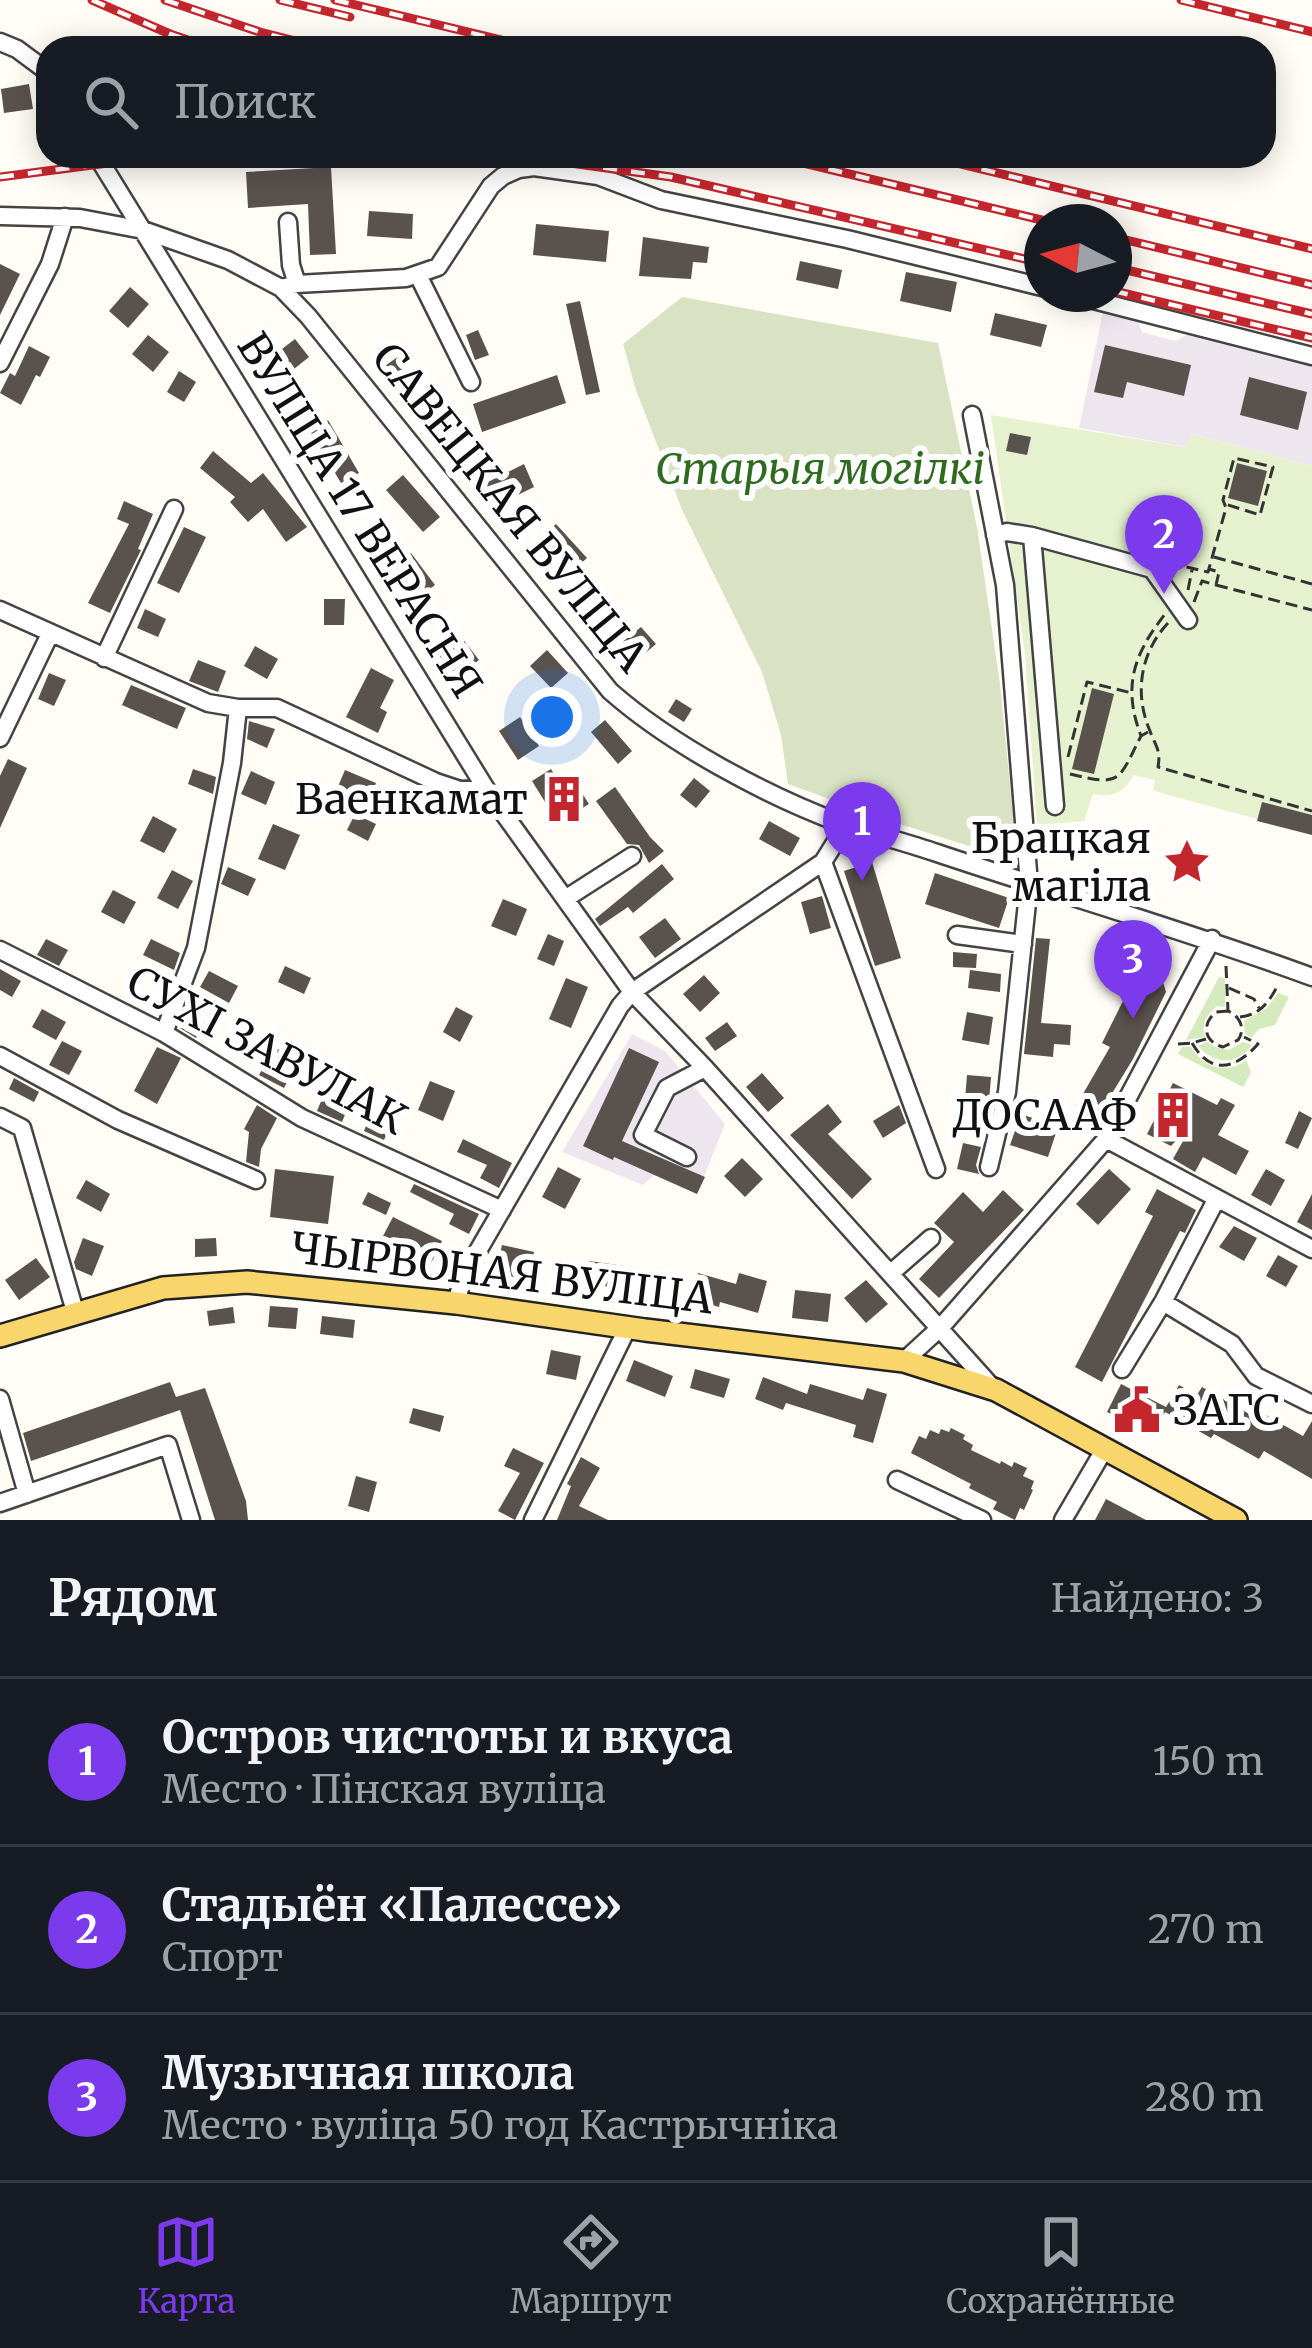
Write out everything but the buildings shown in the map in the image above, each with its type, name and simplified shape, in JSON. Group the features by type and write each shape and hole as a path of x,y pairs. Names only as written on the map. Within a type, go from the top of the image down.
{"main road":[{"name":"ЧЫРВОНАЯ ВУЛІЦА","path":"0,1336 163,1288 247,1282 456,1303 904,1361 995,1390 1236,1520"}],"street":[{"path":"0,42 36,64"},
{"name":"ВУЛІЦА 17 ВЕРАСНЯ","path":"104,168 486,789 632,992 941,1327"},
{"path":"288,222 289,286 418,275 439,267 491,186 526,168"},
{"path":"541,168 598,176 661,200 847,238 1024,282"},
{"name":"САВЕЦКАЯ ВУЛІЦА","path":"0,216 65,217 142,230 289,286 308,316 610,691 684,745 779,796 846,825 1212,939 1312,977"},
{"path":"0,364 50,264 65,217"},
{"path":"418,275 471,382"},
{"path":"1132,310 1312,356"},
{"path":"972,415 1005,585 1029,884 1007,1092 989,1167"},
{"path":"104,658 174,509"},
{"path":"995,535 1032,536 1152,568 1182,611"},
{"path":"1032,536 1055,806"},
{"path":"0,610 208,704 277,708 436,782 460,790 486,789"},
{"path":"0,738 50,634"},
{"path":"164,1033 196,948 238,708"},
{"path":"456,1303 463,1278 620,1006 632,992 823,862 846,825"},
{"path":"565,899 632,856"},
{"path":"823,862 936,1169"},
{"path":"957,935 1023,944"},
{"path":"904,1361 941,1327 1106,1139 1212,939"},
{"name":"СУХІ ЗАВУЛАК","path":"0,950 164,1033 302,1118 502,1210"},
{"path":"0,1056 118,1120 256,1180"},
{"path":"686,1157 643,1136 667,1088 705,1068"},
{"path":"0,1117 22,1128 76,1315"},
{"path":"1106,1139 1312,1249"},
{"path":"1122,1369 1217,1198"},
{"path":"891,1273 931,1238"},
{"path":"1163,1302 1232,1344 1256,1376 1312,1404"},
{"path":"533,1520 628,1327"},
{"name":"ЧЫРВОНАЯ ВУЛІЦА","path":"941,1327 995,1390"},
{"path":"0,1399 27,1494"},
{"path":"0,1503 168,1445 191,1520"},
{"path":"1063,1520 1104,1450"},
{"path":"897,1480 982,1520"}],"path":[{"path":"1163,561 1208,572 1234,458 1273,467 1261,515 1225,504"},
{"path":"1212,556 1312,584"},
{"path":"1192,569 1182,611 1163,628 1145,662 1141,683 1142,705 1161,751 1158,767 1312,811"},
{"path":"1209,569 1220,572 1216,585"},
{"path":"1141,736 1132,693 1138,656 1149,634 1196,600 1202,581 1312,610"},
{"path":"1132,693 1087,682 1064,773 1104,783 1114,779 1141,736 1150,731"},
{"path":"1226,965 1228,1011"},
{"path":"1228,1011 1238,1018 1250,1016 1269,1001 1278,985"},
{"path":"1227,988 1254,999 1260,1010"},
{"path":"1208,1038 1206,1026 1211,1016 1228,1011"},
{"path":"1238,1018 1241,1036"},
{"path":"1178,1044 1208,1038 1223,1047 1241,1036"},
{"path":"1192,1043 1200,1057 1231,1066 1246,1059 1258,1044 1241,1036"}],"shaded area":[{"path":"1103,312 1137,319 1142,332 1175,341 1191,333 1312,364 1312,466 1192,434 1186,447 1079,428"},
{"path":"632,1034 665,1051 725,1124 697,1194 654,1175 643,1185 562,1152"}],"green space":[{"name":"Старыя могілкі","path":"682,297 938,343 977,527 1000,684 1015,835 1013,860 788,784 781,735 762,672 683,512 623,344"},
{"path":"991,415 1185,447 1192,434 1312,466 1312,834 1165,794 1153,790 1155,780 1134,775 1117,793 1093,794 1084,821 1037,825 1025,655"},
{"path":"1219,977 1225,978 1225,1007 1217,1006 1207,1016 1205,1037 1186,1040"},
{"path":"1278,993 1289,997 1275,1025 1259,1029 1251,1038 1245,1034 1244,1021 1267,1008"},
{"path":"1207,1042 1229,1050 1243,1042 1252,1045 1239,1057 1225,1060 1198,1046"},
{"path":"1182,1047 1191,1047 1216,1067 1246,1060 1251,1072 1243,1087 1178,1054"}],"railway":[{"path":"92,0 176,36"},
{"path":"165,0 276,36"},
{"path":"280,0 350,17"},
{"path":"335,0 484,36"},
{"path":"1181,0 1312,32"},
{"path":"0,177 69,168"},
{"path":"606,168 671,177 1024,259"},
{"path":"824,168 1024,216"},
{"path":"977,168 1312,249"},
{"path":"1132,241 1312,285"},
{"path":"1132,271 1312,314"},
{"path":"1132,295 1312,338"}],"place":[{"name":"Стадыён «Палессе»","path":"1164,594"},
{"name":"Ваенкамат","path":"564,799"},
{"name":"Брацкая магіла","path":"1187,862"},
{"name":"Остров чистоты и вкуса","path":"862,881"},
{"name":"Музычная школа","path":"1133,1019"},
{"name":"ДОСААФ","path":"1173,1115"},
{"name":"ЗАГС","path":"1137,1410"}]}
